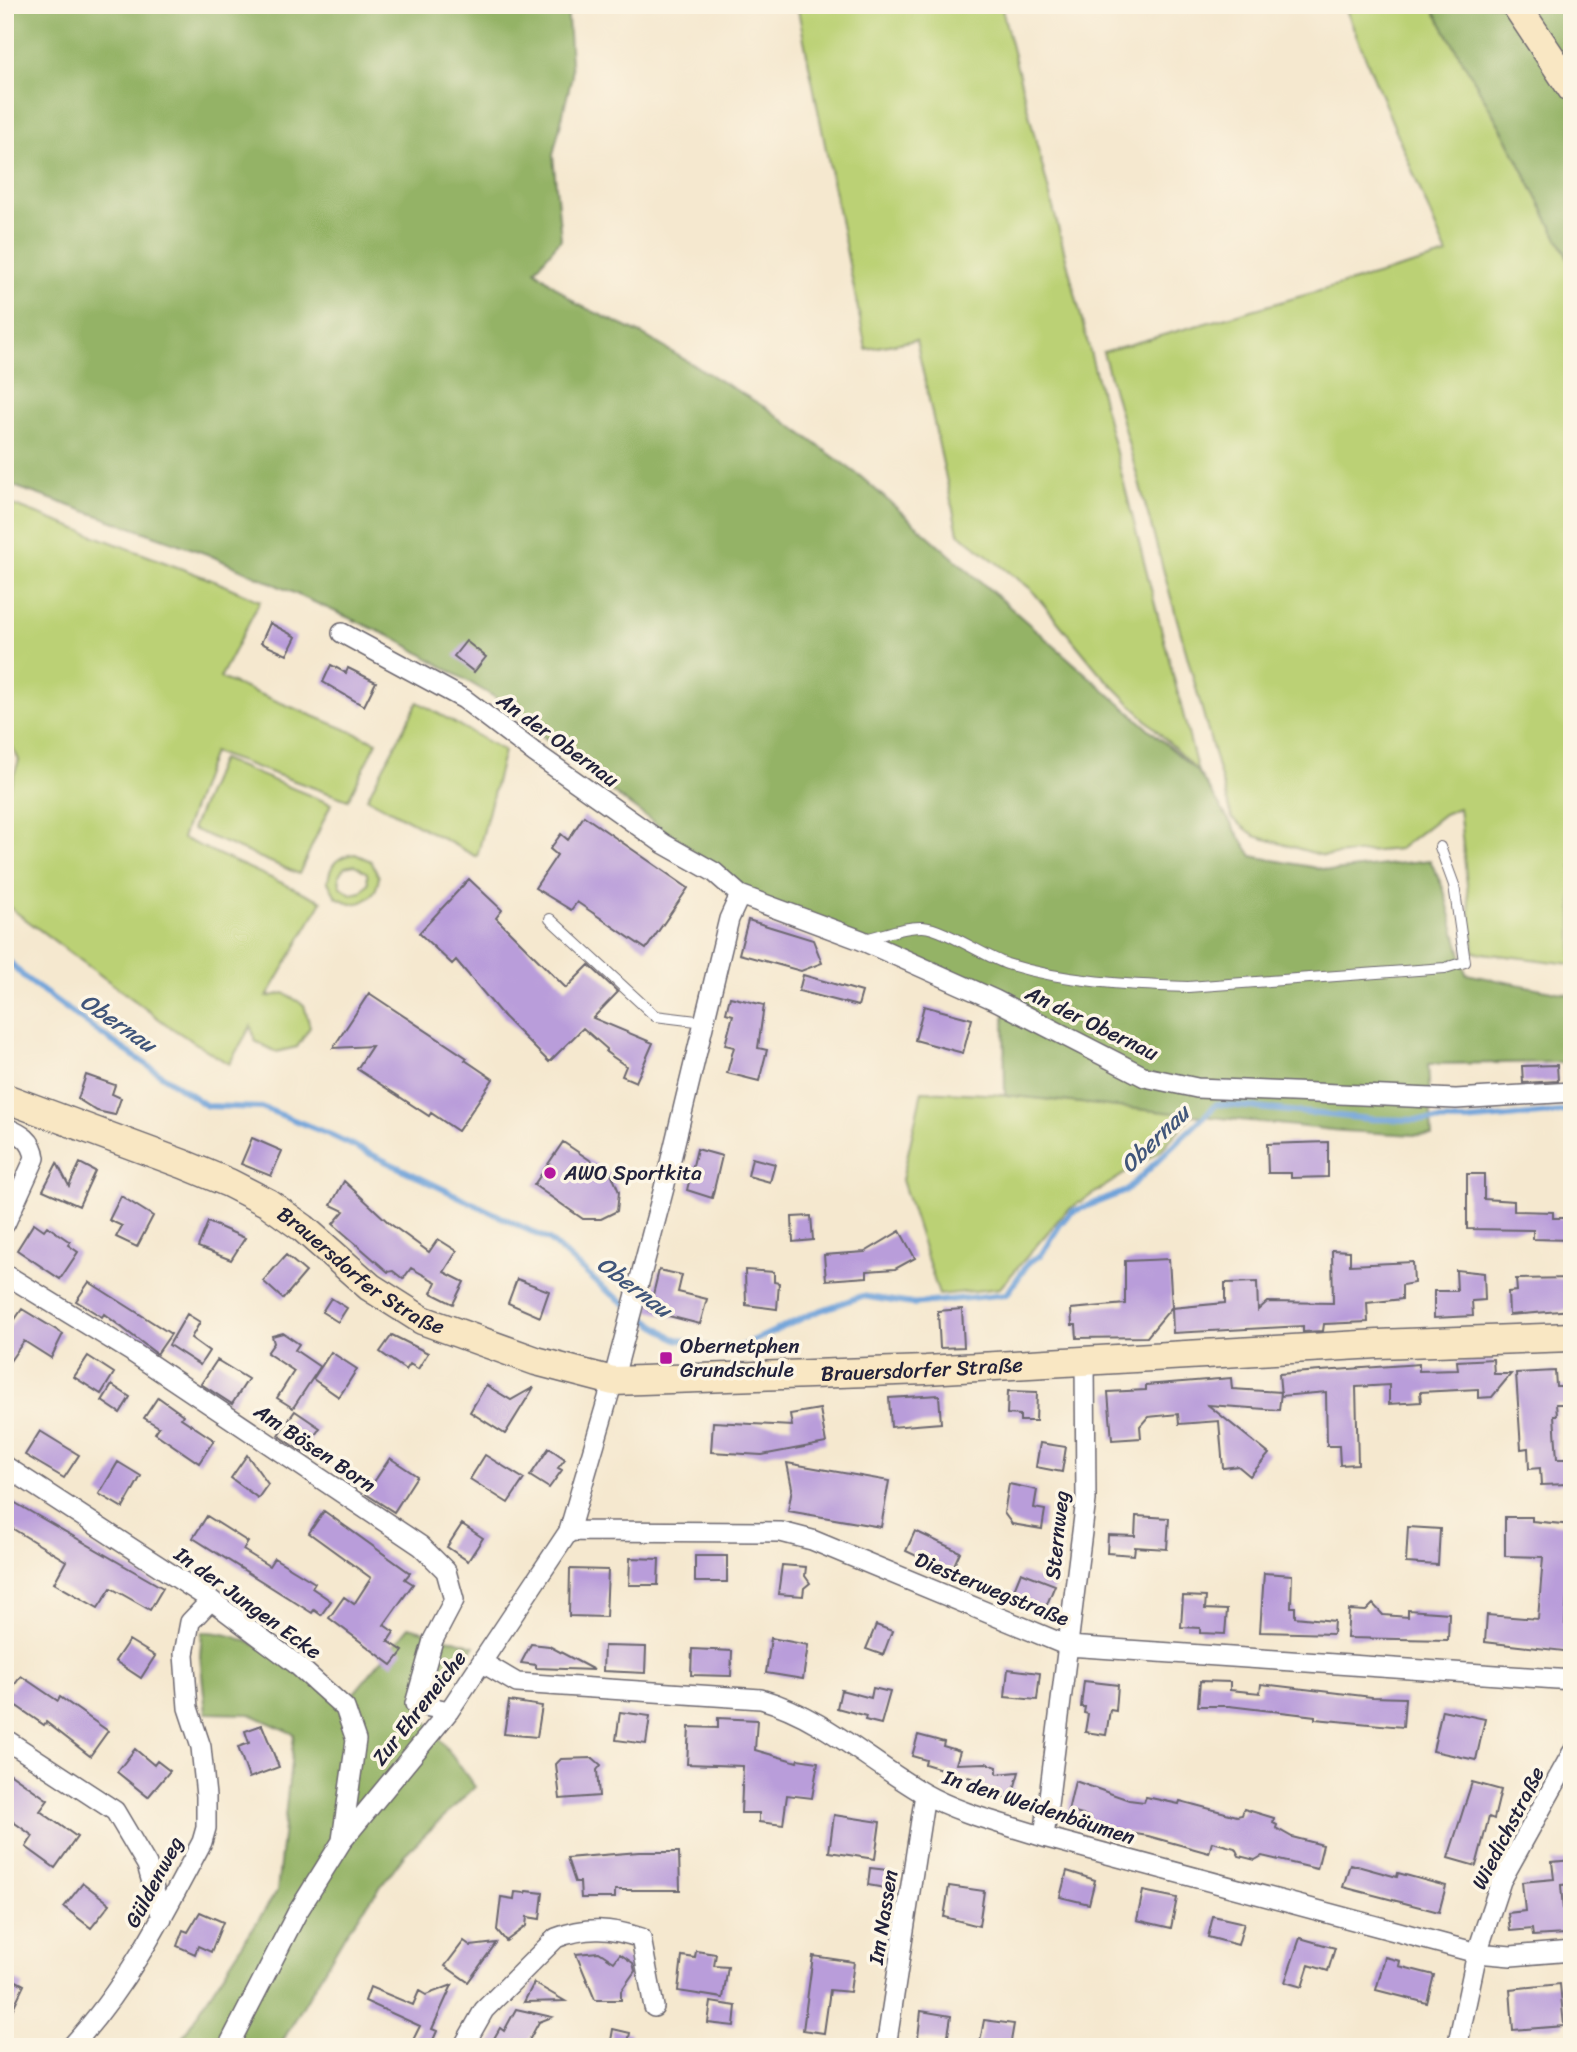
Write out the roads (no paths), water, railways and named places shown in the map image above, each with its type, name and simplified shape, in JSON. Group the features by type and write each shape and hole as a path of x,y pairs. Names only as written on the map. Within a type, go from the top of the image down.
{"street":[{"path":"1516,5 1572,89"},
{"name":"An der Obernau","path":"342,633 464,699 664,844 714,872 740,895 861,940 995,1000 1146,1077 1197,1088 1456,1100 1572,1092"},
{"path":"614,1381 729,919 740,895"},
{"name":"Brauersdorfer Straße","path":"5,1098 229,1182 268,1203 303,1228 370,1287 422,1320 536,1362 614,1381 719,1379 1378,1344 1572,1337"},
{"path":"5,1127 28,1140 34,1148 35,1158 5,1224"},
{"name":"Am Bösen Born","path":"5,1275 132,1352 421,1546 446,1571 454,1600 433,1640 415,1704 449,1711"},
{"name":"Sternweg","path":"1044,1837 1086,1500 1085,1361"},
{"name":"Zur Ehreneiche","path":"228,2047 297,1913 342,1841 449,1711 569,1531 614,1381"},
{"name":"In der Jungen Ecke","path":"5,1466 211,1601 296,1664 345,1708 356,1740 342,1841"},
{"name":"Diesterwegstraße","path":"569,1531 781,1532 812,1540 1068,1646 1572,1680"},
{"name":"Güldenweg","path":"71,2047 99,2017 162,1918 202,1842 206,1828 201,1747 188,1709 184,1654 190,1622 211,1601"},
{"name":"In den Weidenbäumen","path":"483,1663 517,1684 761,1699 795,1709 925,1794 977,1816 1044,1837 1478,1953 1511,1956 1572,1951"},
{"path":"5,1739 115,1811 147,1865 162,1918"},
{"name":"Wiedichstraße","path":"1457,2047 1478,1953 1501,1881 1572,1753"},
{"name":"Im Nassen","path":"886,2047 925,1794"},
{"path":"463,2047 484,2010 556,1938 571,1932 614,1928 641,1938 654,2007"}],"lane":[{"path":"861,940 923,927 937,930 976,952 1007,964 1082,979 1149,986 1201,986 1445,968 1465,962 1454,885 1440,847"},
{"path":"550,919 655,1016 705,1023"}],"waterway":[{"name":"Obernau","path":"5,957 25,978 207,1106 264,1108 331,1135 549,1240 602,1287 673,1338 729,1352 816,1312 862,1296 912,1304 1007,1294 1029,1262 1041,1255 1061,1223 1072,1212 1126,1191 1217,1104 1370,1119 1465,1121 1572,1111"}],"place":[{"name":"AWO Sportkita","path":"550,1173"},
{"name":"Obernetphen Grundschule","path":"666,1358"}]}
